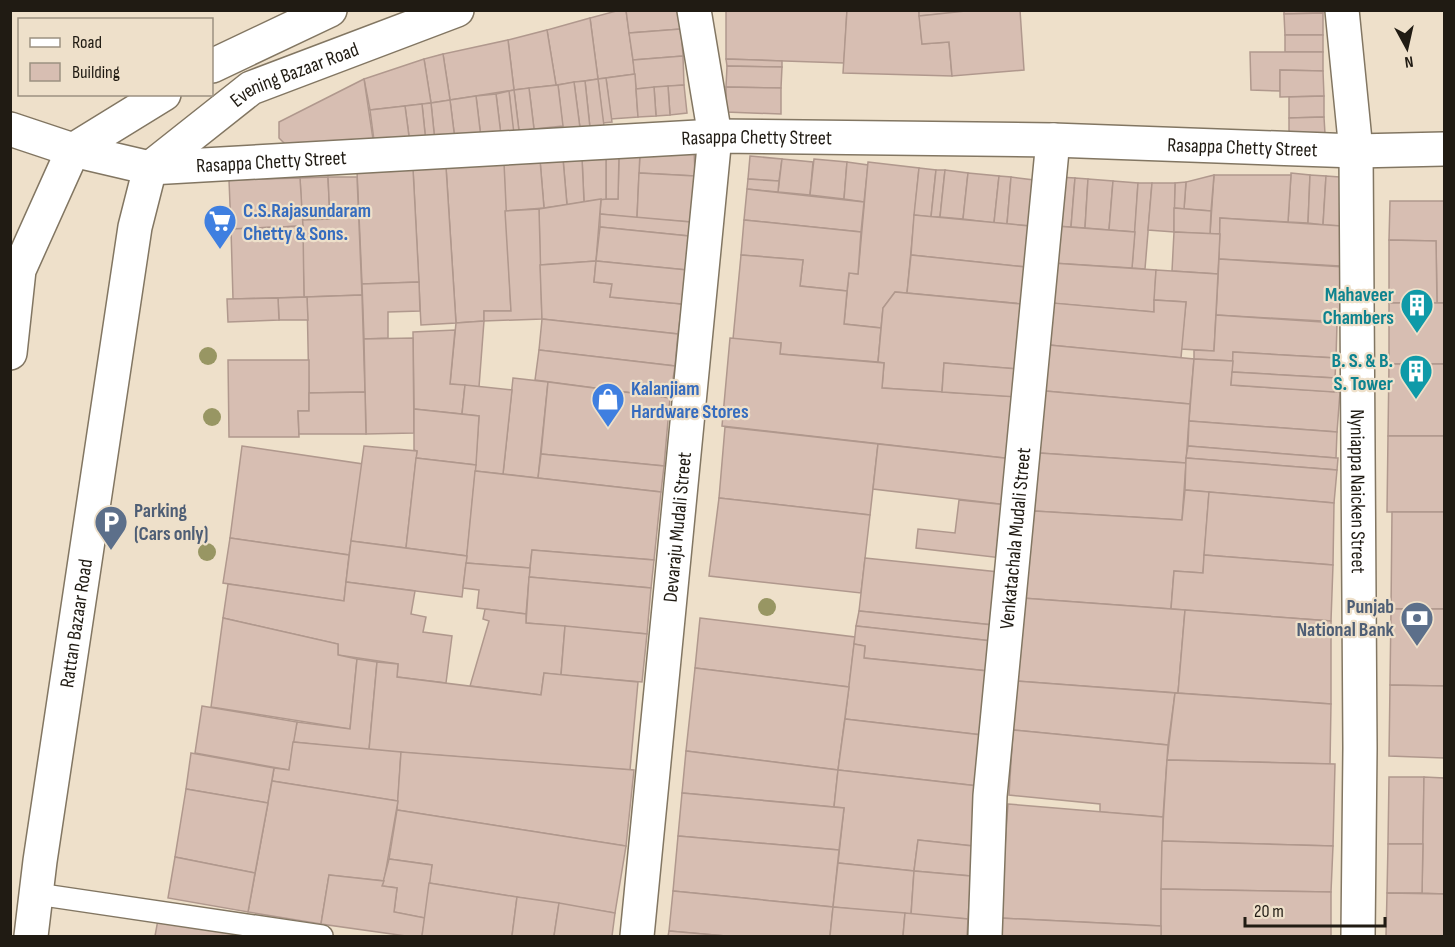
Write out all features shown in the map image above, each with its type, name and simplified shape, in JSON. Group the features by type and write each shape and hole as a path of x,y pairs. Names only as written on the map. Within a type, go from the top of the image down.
{"street":[{"path":"213,66 330,10"},
{"name":"Evening Bazaar Road","path":"150,168 251,88 457,10"},
{"name":"Devaraju Mudali Street","path":"637,936 715,136 694,10"},
{"name":"Nyniappa Naicken Street","path":"1342,10 1356,151 1360,748 1358,936"},
{"path":"10,353 19,270 73,150 161,96"},
{"name":"Rasappa Chetty Street","path":"10,129 73,150 150,168 715,136 1053,140 1356,151 1444,149"},
{"name":"Venkatachala Mudali Street","path":"985,936 990,796 1053,140"},
{"name":"Rattan Bazaar Road","path":"31,936 135,227 150,168"}],"lane":[{"path":"37,894 322,936"}],"building":[{"path":"626,10 635,74 598,79 590,18"},
{"path":"626,10 679,10 681,29 629,33"},
{"path":"726,10 847,10 844,63 726,59"},
{"path":"847,10 919,10 922,44 949,42 952,76 843,73"},
{"path":"919,10 975,10 975,11 919,16"},
{"path":"975,10 1020,10 1024,70 952,76 949,42 922,44 919,16"},
{"path":"1284,10 1323,10 1323,13 1284,14"},
{"path":"1323,13 1323,35 1285,35 1284,14"},
{"path":"590,18 598,79 556,85 547,30"},
{"path":"681,29 683,56 633,60 629,33"},
{"path":"547,30 556,85 514,90 508,40"},
{"path":"1285,35 1323,35 1323,52 1285,52"},
{"path":"508,40 514,90 450,100 443,54"},
{"path":"1250,52 1323,52 1323,71 1280,70 1280,91 1251,90"},
{"path":"443,54 450,100 431,103 424,59"},
{"path":"683,56 684,85 636,89 633,60"},
{"path":"424,59 431,103 370,110 364,79"},
{"path":"726,59 782,61 782,67 727,66"},
{"path":"727,66 782,67 781,88 726,87"},
{"path":"1280,70 1323,71 1324,96 1280,97"},
{"path":"635,74 638,117 611,119 606,78"},
{"path":"606,78 612,122 603,123 598,79"},
{"path":"364,79 374,146 293,152 279,138 279,122"},
{"path":"598,79 604,126 590,128 585,81"},
{"path":"585,81 590,128 580,128 574,82"},
{"path":"574,82 580,128 563,130 558,85"},
{"path":"558,85 563,126 534,129 529,88"},
{"path":"684,85 687,113 670,115 668,86"},
{"path":"668,86 670,115 656,116 654,87"},
{"path":"654,87 656,116 638,117 636,89"},
{"path":"726,87 781,88 781,114 726,112"},
{"path":"529,88 534,129 519,131 514,90"},
{"path":"514,90 519,131 513,131 509,91"},
{"path":"509,91 514,134 501,135 496,94"},
{"path":"496,94 501,135 481,138 476,96"},
{"path":"476,96 481,138 455,140 450,100"},
{"path":"1324,96 1324,117 1289,118 1289,97"},
{"path":"450,100 455,140 435,142 431,103"},
{"path":"431,103 435,142 426,143 422,104"},
{"path":"422,104 426,143 410,144 405,106"},
{"path":"405,106 410,144 375,148 370,110"},
{"path":"1324,117 1325,134 1289,134 1289,118"},
{"path":"694,148 695,176 639,173 640,152"},
{"path":"640,152 637,218 600,214 601,199 618,199 619,153"},
{"path":"619,155 618,199 606,199 606,156"},
{"path":"606,156 606,199 584,202 582,158"},
{"path":"750,156 782,159 779,181 748,179"},
{"path":"582,158 584,202 567,205 563,159"},
{"path":"563,159 567,205 544,208 540,160"},
{"path":"782,159 813,162 810,195 778,192"},
{"path":"814,159 847,162 844,199 810,195"},
{"path":"540,160 544,208 505,211 504,163"},
{"path":"847,162 868,165 864,202 844,199"},
{"path":"868,162 919,168 907,293 895,292 883,308 881,328 844,324 849,273 858,274"},
{"path":"504,163 511,311 484,311 484,321 456,323 446,167"},
{"path":"446,167 456,323 421,325 413,169"},
{"path":"919,168 936,170 931,217 914,215"},
{"path":"413,169 419,282 362,284 357,171"},
{"path":"936,170 945,170 940,217 931,217"},
{"path":"945,170 968,173 963,219 940,217"},
{"path":"639,173 695,176 691,222 637,218"},
{"path":"968,173 999,176 994,223 963,219"},
{"path":"1291,173 1310,175 1308,223 1288,222"},
{"path":"1214,175 1291,175 1288,222 1220,218 1220,234 1210,234"},
{"path":"1214,175 1211,211 1184,209 1186,182"},
{"path":"1310,175 1326,176 1323,225 1308,223"},
{"path":"999,176 1011,177 1007,224 994,223"},
{"path":"1326,176 1340,177 1342,181 1340,226 1323,225"},
{"path":"328,177 330,219 302,220 300,178"},
{"path":"328,177 357,177 362,295 304,297 302,220 330,219"},
{"path":"1011,177 1034,180 1030,226 1007,224"},
{"path":"1058,177 1075,178 1071,227 1055,226"},
{"path":"300,178 303,226 231,229 229,180"},
{"path":"1075,178 1088,179 1085,228 1071,227"},
{"path":"748,179 779,181 778,192 747,189"},
{"path":"1088,179 1113,181 1109,230 1085,228"},
{"path":"1113,181 1138,183 1135,232 1109,230"},
{"path":"1186,182 1184,209 1174,208 1175,183"},
{"path":"1138,183 1152,183 1145,269 1132,268"},
{"path":"1152,183 1175,183 1174,232 1148,230"},
{"path":"747,189 864,202 861,232 744,220"},
{"path":"601,199 596,261 540,265 539,209"},
{"path":"1390,201 1444,201 1444,303 1437,303 1436,241 1389,240"},
{"path":"1174,208 1211,211 1210,234 1174,232"},
{"path":"539,209 542,319 484,321 484,311 511,311 505,211"},
{"path":"600,214 691,222 689,236 600,227"},
{"path":"914,215 1030,226 1026,267 911,255"},
{"path":"1220,218 1342,226 1340,266 1219,259"},
{"path":"744,220 861,232 858,274 849,273 847,291 800,286 803,260 741,255"},
{"path":"303,226 304,297 233,299 231,229"},
{"path":"1055,226 1135,232 1132,268 1052,263"},
{"path":"600,227 689,236 687,270 596,261"},
{"path":"1174,232 1220,234 1218,274 1172,271"},
{"path":"1389,240 1436,241 1437,303 1389,303"},
{"path":"741,255 803,260 800,286 847,291 844,324 881,328 878,362 780,354 781,343 733,339"},
{"path":"911,255 1026,267 1022,304 907,293"},
{"path":"1219,259 1344,267 1340,322 1216,315"},
{"path":"596,261 594,282 612,284 610,297 682,304 678,334 542,319 540,265"},
{"path":"596,261 687,270 682,304 610,297 612,284 594,282"},
{"path":"1052,263 1156,270 1154,312 1049,303"},
{"path":"1156,270 1218,274 1214,351 1181,349 1186,302 1154,300"},
{"path":"419,282 420,311 388,312 388,338 364,339 362,284"},
{"path":"895,292 1022,304 1018,369 944,363 942,392 882,388 884,363 878,362 883,308"},
{"path":"362,295 365,392 309,393 307,297"},
{"path":"307,297 308,320 279,320 278,298"},
{"path":"278,298 279,320 228,322 227,299"},
{"path":"1154,300 1186,302 1181,358 1049,345 1053,303 1154,312"},
{"name":"Mahaveer Chambers","path":"1389,303 1444,303 1444,364 1389,364"},
{"path":"1216,315 1337,323 1336,358 1233,352 1233,361 1194,359 1194,350 1214,351"},
{"path":"542,319 678,334 675,366 539,350"},
{"path":"484,321 479,387 450,384 456,323"},
{"path":"455,330 450,384 465,385 462,414 414,409 413,332"},
{"path":"413,338 414,433 366,434 364,339"},
{"path":"730,338 781,343 780,354 884,363 882,388 1020,397 1013,459 722,426"},
{"path":"1049,345 1194,359 1190,404 1045,391"},
{"path":"539,350 675,366 670,398 535,380"},
{"path":"1233,352 1336,358 1335,378 1232,372"},
{"path":"1194,359 1233,361 1231,385 1340,392 1337,432 1189,421"},
{"path":"228,360 309,360 309,411 298,411 299,437 229,437"},
{"path":"944,363 1018,369 1017,397 942,392"},
{"name":"B. S. & B. S. Tower","path":"1389,364 1444,364 1444,436 1388,436"},
{"path":"1232,372 1335,378 1334,392 1231,385"},
{"path":"513,378 548,382 538,478 503,474"},
{"path":"548,382 670,398 664,466 541,454"},
{"path":"465,385 512,390 503,474 475,471 479,416 462,414"},
{"path":"1045,391 1190,404 1186,463 1039,453"},
{"path":"365,392 366,434 299,434 298,411 309,411 309,393"},
{"path":"414,409 479,416 476,465 416,458"},
{"path":"1189,421 1337,432 1336,458 1188,446"},
{"path":"725,427 878,444 870,515 719,498"},
{"path":"1388,436 1444,436 1444,512 1387,512"},
{"path":"878,444 1013,459 1008,505 873,489"},
{"path":"242,446 363,464 349,555 230,538"},
{"path":"364,446 417,451 406,548 351,541"},
{"path":"1188,446 1338,458 1337,470 1186,458"},
{"path":"1039,453 1186,463 1182,520 1034,511"},
{"path":"541,454 664,466 661,492 538,478"},
{"path":"416,458 476,465 467,556 406,548"},
{"path":"1186,458 1337,470 1334,503 1185,490"},
{"path":"475,471 661,492 654,560 532,550 530,568 466,563"},
{"path":"1185,490 1209,492 1203,573 1174,571 1171,609 1022,598 1034,511 1182,520"},
{"path":"1209,492 1334,503 1333,565 1204,555"},
{"path":"719,498 870,515 861,593 709,576"},
{"path":"959,500 1008,505 1002,558 916,548 918,529 955,533"},
{"path":"1392,512 1444,512 1444,609 1391,609"},
{"path":"230,538 349,555 344,601 223,583"},
{"path":"351,541 467,556 462,597 346,582"},
{"path":"532,550 654,560 651,588 529,577"},
{"path":"1204,555 1333,565 1331,621 1171,609 1174,571 1203,573"},
{"path":"865,558 999,572 993,625 859,611"},
{"path":"466,563 530,568 526,614 477,608 479,590 463,588"},
{"path":"529,577 651,588 647,634 526,623"},
{"path":"346,582 415,591 411,614 426,617 423,632 452,636 446,683 397,677 398,664 338,655 338,644 223,618 228,584 344,601"},
{"path":"1022,598 1185,610 1178,693 1016,681"},
{"path":"485,609 526,614 526,623 565,626 561,675 544,673 541,695 470,686 489,621 483,619"},
{"name":"Punjab National Bank","path":"1391,609 1444,609 1444,686 1390,685"},
{"path":"1185,610 1331,621 1331,704 1178,693"},
{"path":"859,611 993,625 992,641 856,626"},
{"path":"223,618 338,644 338,655 357,659 350,729 211,707"},
{"path":"700,618 855,637 849,687 695,668"},
{"path":"565,626 647,634 642,682 561,675"},
{"path":"856,626 992,641 988,671 864,658 865,646 854,644"},
{"path":"854,644 865,646 864,658 988,671 982,735 845,719"},
{"path":"357,659 377,662 369,750 293,742 297,722 350,729"},
{"path":"377,662 398,664 397,677 541,695 544,673 638,682 630,770 369,750"},
{"path":"695,668 849,687 838,770 686,751"},
{"path":"1016,681 1175,693 1168,745 1013,730"},
{"path":"1390,685 1444,686 1444,758 1389,756"},
{"path":"1175,693 1331,704 1330,764 1167,760"},
{"path":"202,706 297,722 289,770 195,753"},
{"path":"845,719 982,735 978,786 838,770"},
{"path":"1013,730 1168,745 1163,817 1100,812 1100,804 1009,795"},
{"path":"293,742 401,752 398,801 272,781 274,768 289,770"},
{"path":"686,751 838,770 834,807 682,793"},
{"path":"401,752 634,770 626,846 397,810"},
{"path":"191,753 274,768 268,803 186,789"},
{"path":"1167,760 1335,764 1333,846 1162,841"},
{"path":"838,770 978,786 973,846 918,840 914,871 838,863 844,808 834,807"},
{"path":"1389,777 1424,777 1423,844 1388,844"},
{"path":"1424,777 1444,778 1444,894 1422,893"},
{"path":"272,781 398,801 384,881 329,875 321,924 248,912"},
{"path":"186,789 268,803 255,873 175,857"},
{"path":"682,793 844,808 839,850 678,836"},
{"path":"1008,804 1163,817 1161,926 1000,918"},
{"path":"397,810 626,846 615,913 429,883 432,865 389,859"},
{"path":"678,836 839,850 833,907 673,891"},
{"path":"918,840 973,846 971,876 914,871"},
{"path":"1162,841 1333,846 1331,892 1161,889"},
{"path":"1388,844 1423,844 1422,893 1387,893"},
{"path":"175,857 255,873 248,912 168,898"},
{"path":"389,859 432,865 425,918 394,912 397,888 382,886"},
{"path":"838,863 914,871 911,915 833,907"},
{"path":"914,871 971,876 968,919 911,915"},
{"path":"329,875 384,881 382,886 397,888 394,912 425,918 422,936 406,936 321,924"},
{"path":"429,883 517,897 512,936 422,936"},
{"path":"1161,889 1331,892 1331,936 1161,936"},
{"path":"673,891 833,907 830,936 726,936 669,931"},
{"path":"1387,893 1444,894 1444,936 1386,936"},
{"path":"517,897 559,903 554,936 512,936"},
{"path":"559,903 615,913 612,936 554,936"},
{"path":"833,907 905,913 903,936 830,936"},
{"path":"905,913 968,919 967,936 903,936"},
{"path":"159,914 290,936 155,936"},
{"path":"1000,918 1161,926 1161,936 1000,936"},
{"path":"669,931 726,936 668,936"}],"place":[{"name":"C.S.Rajasundaram Chetty & Sons.","path":"220,250"},
{"name":"Mahaveer Chambers","path":"1417,334"},
{"name":"B. S. & B. S. Tower","path":"1416,400"},
{"name":"Kalanjiam Hardware Stores","path":"608,428"},
{"name":"Parking (Cars only)","path":"111,551"},
{"name":"Punjab National Bank","path":"1417,647"}]}
